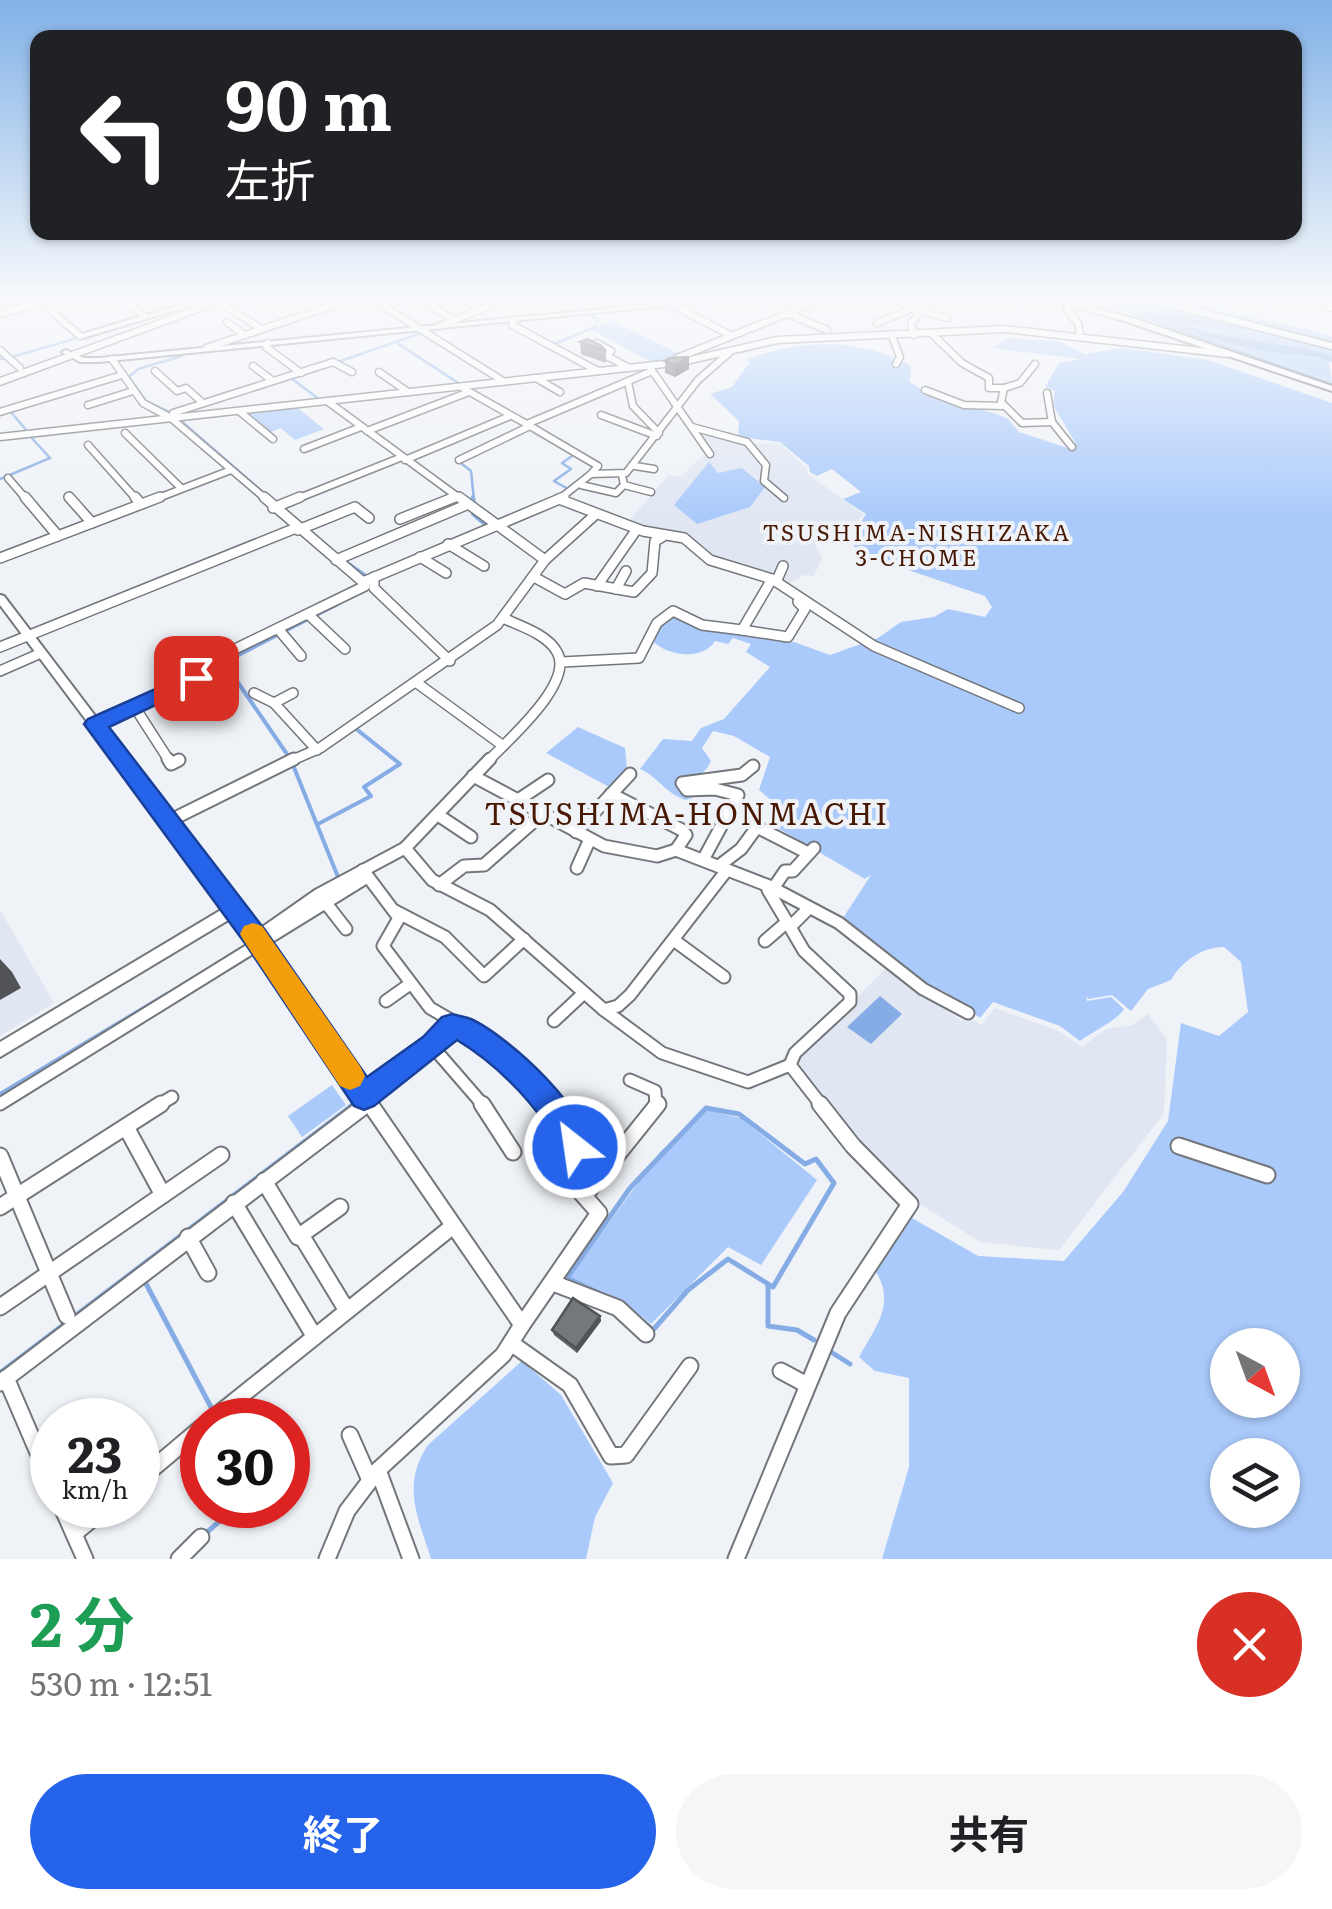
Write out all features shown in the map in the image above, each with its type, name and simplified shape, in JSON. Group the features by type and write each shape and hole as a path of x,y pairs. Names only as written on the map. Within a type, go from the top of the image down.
{"street":[{"path":"95,724 206,672 231,651 365,586 171,415 142,403 120,372"},
{"path":"155,372 177,391 186,388 203,403"},
{"path":"261,372 273,381"},
{"path":"171,415 305,372"},
{"path":"379,372 408,392"},
{"path":"487,372 503,382"},
{"path":"0,436 592,372"},
{"path":"460,460 645,372"},
{"path":"654,372 710,454"},
{"path":"580,485 607,496 616,493 707,372"},
{"path":"978,372 989,378 990,388 1004,388 1020,383 1029,372"},
{"path":"1281,372 1332,389"},
{"path":"0,412 122,375"},
{"path":"536,378 560,392"},
{"path":"628,383 634,406 658,434"},
{"path":"363,582 560,499 598,466 460,386"},
{"path":"1004,388 1004,406 1022,423 1052,422"},
{"path":"88,405 133,390"},
{"path":"926,390 968,408 988,410 1004,406"},
{"path":"304,449 470,392"},
{"path":"1047,393 1052,422 1072,447"},
{"path":"326,401 493,526 545,560"},
{"path":"679,404 694,404"},
{"path":"239,411 273,439"},
{"path":"600,415 658,434"},
{"path":"277,507 510,416"},
{"path":"101,426 98,434 102,440"},
{"path":"692,427 747,442 766,465 764,482 784,498"},
{"path":"124,433 181,488"},
{"path":"88,445 142,504"},
{"path":"634,466 654,470"},
{"path":"0,558 231,470"},
{"path":"591,474 623,480 650,492"},
{"path":"8,478 58,536"},
{"path":"69,497 92,523"},
{"path":"400,520 455,497"},
{"path":"560,499 662,537 684,538 710,560 785,583 855,636 1019,708"},
{"path":"336,560 466,505"},
{"path":"0,647 355,507 369,518"},
{"path":"169,821 317,750 450,660 503,618 545,560 596,514"},
{"path":"597,586 637,528"},
{"path":"534,577 564,594 582,583 634,592 652,574 656,542 662,537"},
{"path":"448,544 484,566"},
{"path":"420,556 446,573"},
{"path":"562,662 639,658 657,623 673,611 702,624 778,638 793,635 805,609 785,583 783,566"},
{"path":"616,590 626,571"},
{"path":"374,577 374,588 450,660"},
{"path":"742,630 785,583"},
{"path":"0,598 234,908 254,946 522,1325"},
{"path":"309,615 344,648"},
{"path":"0,1104 405,848 543,703 562,677 562,662 551,642 503,618"},
{"path":"279,630 302,656"},
{"path":"0,671 41,653"},
{"path":"417,683 502,745"},
{"path":"254,693 274,703 317,750"},
{"path":"274,703 293,693"},
{"path":"134,706 158,736 171,764 179,760"},
{"path":"704,858 738,796 715,789 687,790 682,783 742,774 753,766"},
{"path":"576,832 630,774"},
{"path":"473,776 590,839 648,858 660,859 676,850 686,835 682,830 611,794"},
{"path":"518,800 548,780"},
{"path":"438,814 472,837"},
{"path":"439,884 464,866 484,865 541,815"},
{"path":"604,1010 618,1006 630,995 676,941 724,868 757,827 811,851 770,890"},
{"path":"577,868 590,839"},
{"path":"405,848 439,884 490,910 604,1010 662,1053 748,1082 790,1065 795,1052 850,998 804,951 770,890"},
{"path":"676,850 704,858 854,933 927,990 968,1013"},
{"path":"327,1559 340,1520 373,1474 503,1356 599,1213 562,1171 574,1139 548,1101 468,1030 452,1026 410,984 383,946 399,918 365,874"},
{"path":"323,899 346,929"},
{"path":"0,1050 234,908"},
{"path":"766,942 809,908"},
{"path":"395,911 444,937 484,976 524,939"},
{"path":"676,941 724,977"},
{"path":"386,1001 410,984"},
{"path":"554,1021 584,993"},
{"path":"30,1438 3,1380 264,1181 452,1026"},
{"path":"432,1046 496,1120 496,1130 514,1152"},
{"path":"736,1559 808,1385 859,1275 910,1204 853,1146 790,1065"},
{"path":"584,1195 659,1103 656,1091 630,1080"},
{"path":"0,1206 172,1098"},
{"path":"126,1127 163,1196"},
{"path":"1179,1146 1211,1160 1267,1175"},
{"path":"0,1307 221,1155"},
{"path":"0,1156 67,1316"},
{"path":"264,1181 298,1238 340,1207"},
{"path":"234,1203 313,1334"},
{"path":"238,1398 453,1226"},
{"path":"302,1235 346,1308"},
{"path":"188,1237 208,1273"},
{"path":"554,1283 618,1308 646,1334"},
{"path":"510,1343 570,1385 611,1456 626,1455 690,1366"},
{"path":"782,1371 808,1385"},
{"path":"350,1435 373,1474 411,1559"},
{"path":"160,1462 180,1446"},
{"path":"71,1528 84,1559"},
{"path":"74,1534 81,1528"},
{"path":"179,1559 201,1537"}],"shaded area":[{"path":"743,372 911,372 910,382 928,394 1007,418 1019,432 1074,450 1075,442 1053,405 1055,391 1045,387 1054,372 1242,372 1332,403 1332,1559 882,1559 909,1467 909,1378 875,1371 859,1357 884,1305 882,1284 876,1272 912,1218 978,1256 1064,1261 1123,1192 1168,1121 1181,1023 1219,1036 1248,1012 1241,962 1224,947 1200,953 1171,980 1148,989 1131,1011 1112,995 1088,999 1086,995 1087,1001 1111,997 1124,1009 1080,1041 1060,1026 993,1002 980,1018 944,991 930,988 841,921 871,875 865,879 769,823 772,801 759,790 770,757 734,736 713,731 702,748 711,761 708,767 700,774 675,781 684,793 696,793 689,801 674,795 640,769 663,739 692,741 701,728 724,719 770,667 746,652 751,644 733,638 728,644 715,641 694,654 660,647 654,642 659,628 674,615 701,629 794,642 830,655 878,638 901,622 934,617 948,609 985,617 992,607 985,596 861,554 850,541 866,514 843,499 861,492 832,469 817,476 810,472 809,466 780,442 738,437 739,421 710,394 732,387"},
{"path":"1303,372 1331,372 1332,382"},
{"path":"295,406 324,429 295,440 281,428 268,433 245,413"},
{"path":"697,430 737,444 779,443 807,468 808,474 863,514 854,526 819,540 816,546 822,558 814,576 804,575 790,583 708,558 688,539 626,524 669,475 680,477 706,453"},
{"path":"709,462 718,473 742,468 765,487 750,507 697,524 674,505"},
{"path":"578,727 625,748 627,769 613,789 546,753"},
{"path":"0,910 54,1003 0,1036"},
{"path":"887,967 961,1021 967,1015 981,1025 995,1008 1059,1031 1082,1047 1106,1029 1132,1025 1148,1014 1167,1039 1164,1113 1059,1250 980,1242 914,1200 873,1162 798,1069 800,1055"},
{"path":"880,996 902,1014 871,1044 847,1027"},
{"path":"332,1085 346,1105 302,1137 288,1116"},
{"path":"706,1110 741,1118 817,1180 761,1265 728,1247 651,1324 619,1299 570,1277 660,1152"},
{"path":"522,1361 561,1395 613,1483 595,1517 586,1559 431,1559 414,1501 420,1460 428,1445"}],"building":[{"path":"573,1298 600,1316 576,1348 552,1330"}],"waterway":[{"path":"135,372 129,377 146,401 171,413"},
{"path":"441,372 460,384"},
{"path":"1297,372 1332,384"},
{"path":"291,378 320,400"},
{"path":"14,410 10,411 27,431"},
{"path":"179,419 266,495"},
{"path":"0,479 50,458 29,435"},
{"path":"568,489 554,481 571,469 562,463 575,454"},
{"path":"458,461 471,471 474,500"},
{"path":"473,497 474,503"},
{"path":"473,514 487,526"},
{"path":"347,563 367,577"},
{"path":"316,615 338,604"},
{"path":"287,630 308,619"},
{"path":"279,634 229,660 228,668 289,757"},
{"path":"318,824 371,796 364,787 400,764 355,728"},
{"path":"293,765 338,877"},
{"path":"251,951 355,1103 350,1106"},
{"path":"0,1094 167,994"},
{"path":"0,1373 354,1104"},
{"path":"706,1108 739,1114 805,1164 816,1159 834,1183 773,1287 728,1259 688,1290 653,1330 619,1302 567,1278 630,1188 706,1108"},
{"path":"143,1278 206,1398"},
{"path":"768,1285 768,1326 797,1330 814,1340"},
{"path":"831,1352 850,1364"},
{"path":"206,1533 212,1528"}],"slow traffic":[{"path":"253,934 350,1076"}],"district":[{"name":"TSUSHIMA-NISHIZAKA 3-CHOME","path":"917,546"},
{"name":"TSUSHIMA-HONMACHI","path":"687,815"}],"route":[{"path":"196,678 95,724 224,893 364,1096 432,1046 452,1026 468,1030 548,1101 572,1134 575,1147"}]}
